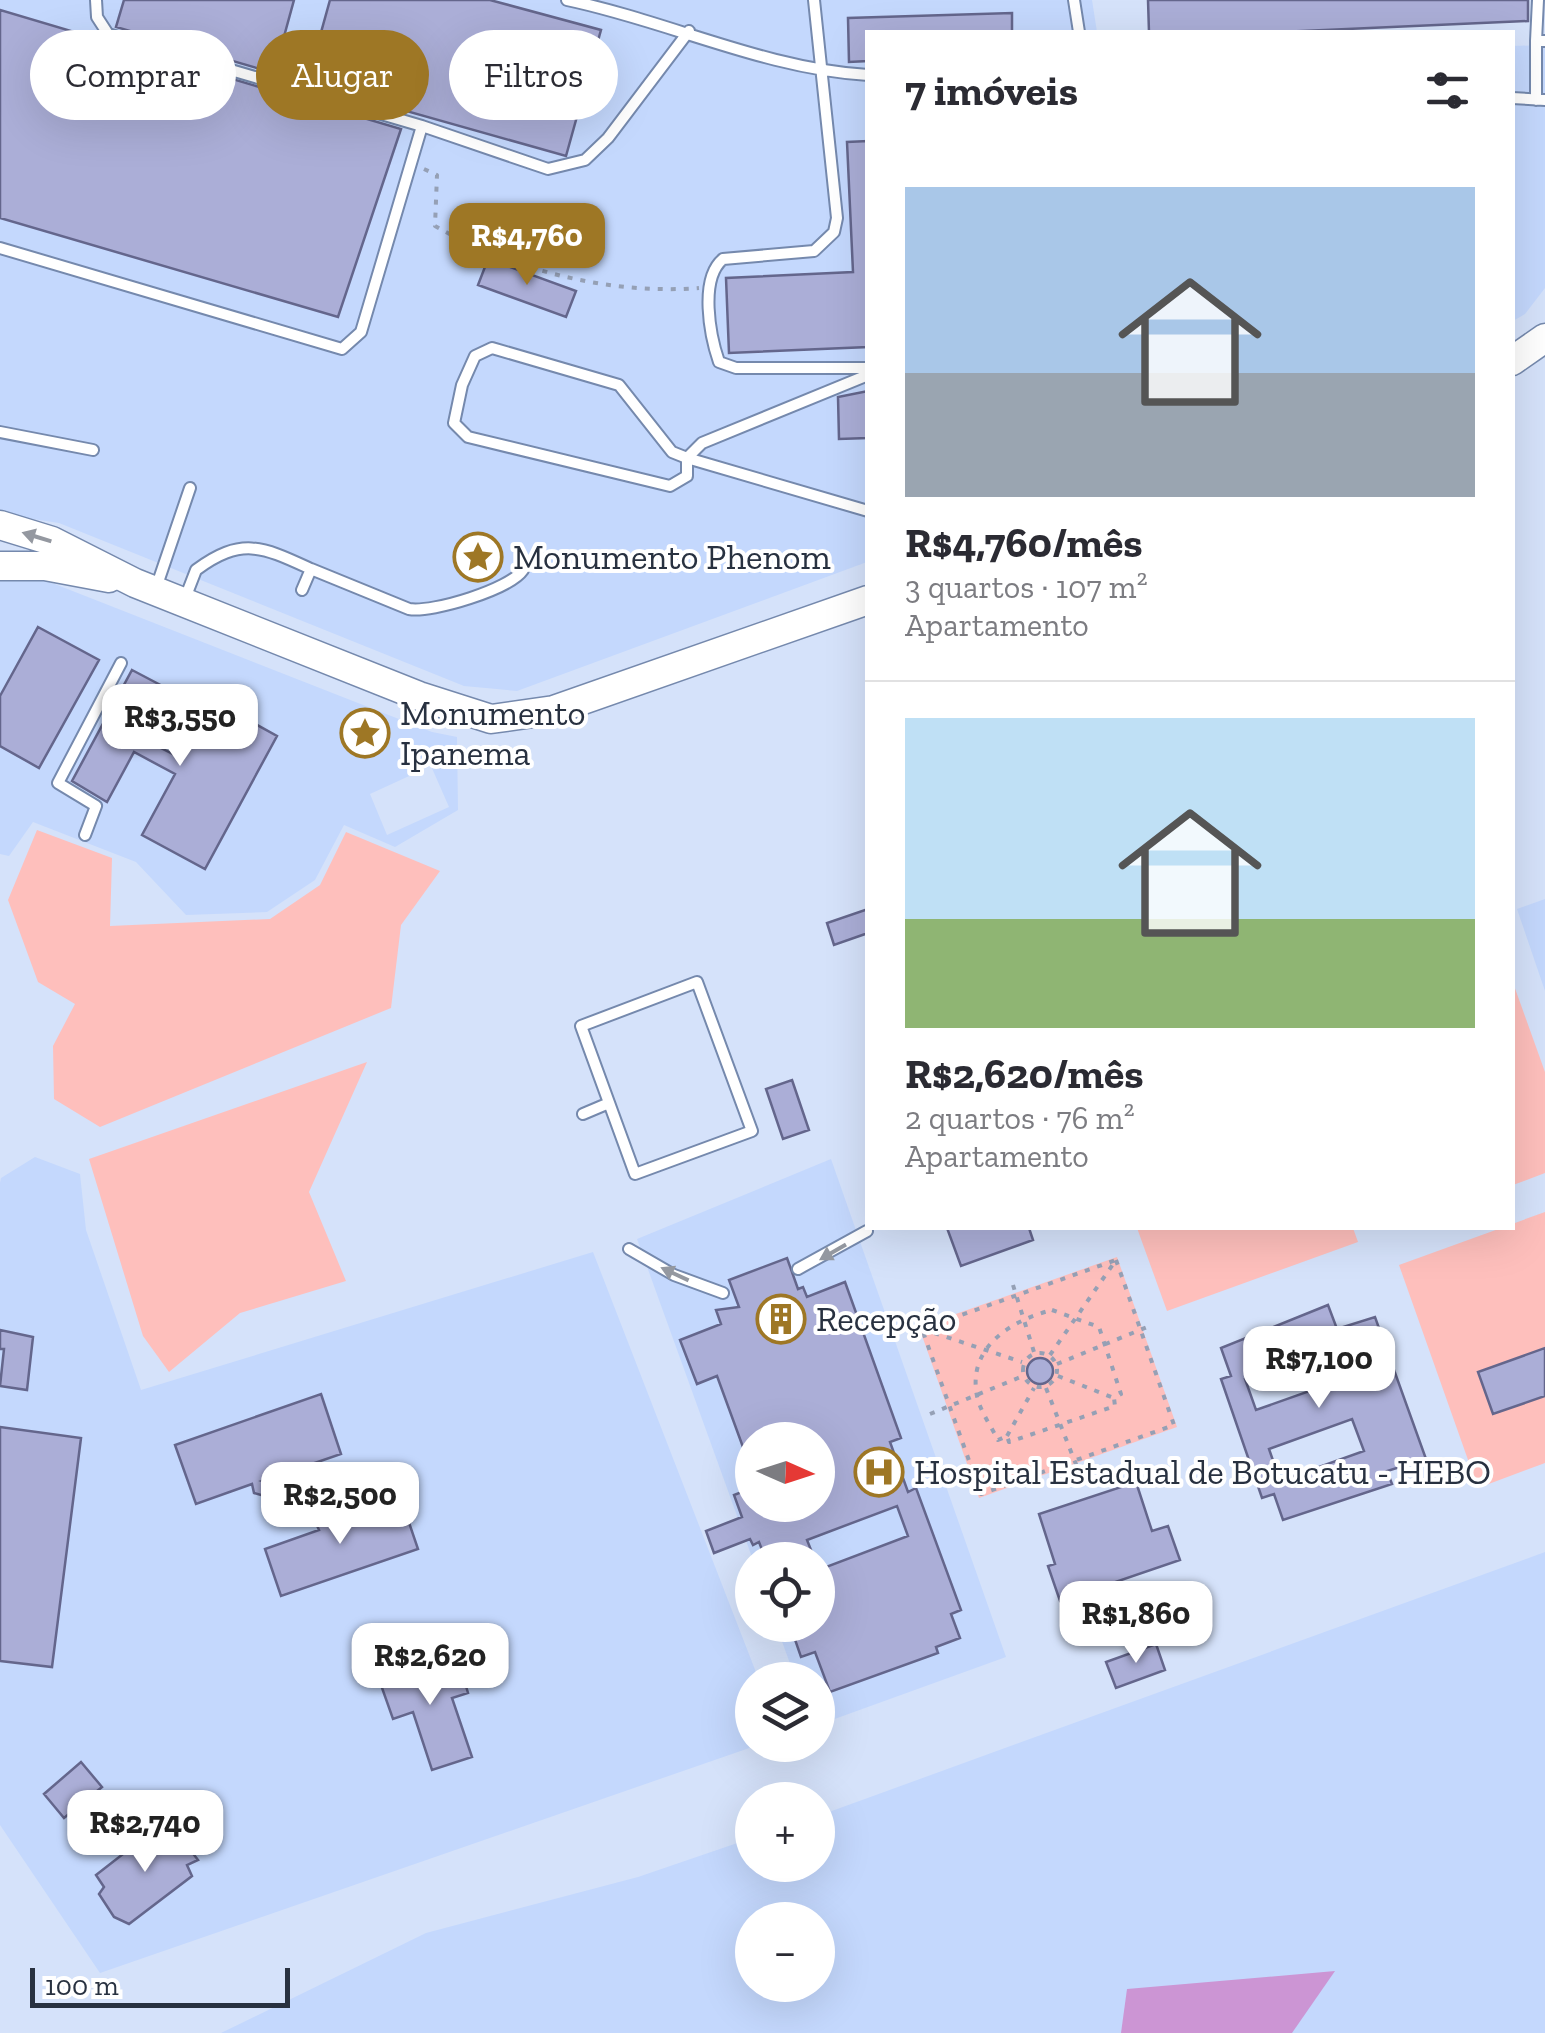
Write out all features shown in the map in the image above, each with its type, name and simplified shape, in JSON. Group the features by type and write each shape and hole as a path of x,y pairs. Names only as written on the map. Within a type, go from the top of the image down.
{"main road":[{"path":"1515,359 1545,338"},
{"path":"0,525 52,541 145,587 466,715 491,719 554,710 865,601"},
{"path":"0,566 45,566 145,587"}],"lane":[{"path":"96,0 97,17 108,34 422,126 548,169 585,160 634,106 689,31"},
{"path":"567,0 689,31 820,72 865,75"},
{"path":"814,0 838,218 834,232 814,252 722,259 715,266 709,287 715,352 725,366 865,372"},
{"path":"1074,0 1079,30"},
{"path":"1515,98 1540,100 1538,0"},
{"path":"0,248 342,349 361,332 422,126"},
{"path":"865,373 702,443 687,458 686,476 670,486 468,437 454,422 462,385 475,356 492,348 589,374 624,388 672,452 687,458 865,509"},
{"path":"0,432 93,450"},
{"path":"145,587 190,488"},
{"path":"183,602 196,570 246,546 272,551 419,611 511,584 522,570"},
{"path":"302,590 311,569"},
{"path":"85,835 96,806 58,784 121,663"},
{"path":"697,982 752,1132 635,1174 609,1103 581,1026 697,982"},
{"path":"583,1114 609,1103"},
{"path":"798,1270 867,1230"},
{"path":"629,1249 674,1275 723,1294"}],"path":[{"path":"411,166 436,175 435,226 458,240 574,280 668,288 709,287"},
{"path":"922,1329 1116,1260"},
{"path":"1050,1356 1116,1260"},
{"path":"922,1329 981,1494 1075,1461 1174,1425 1116,1260"},
{"path":"1013,1285 1034,1354"},
{"path":"1034,1387 1007,1436 998,1440 977,1395 986,1350 998,1332 1023,1318 1052,1310 1077,1316 1098,1327 1121,1394 1114,1398"},
{"path":"1057,1364 1152,1325"},
{"path":"922,1329 1024,1363"},
{"path":"1034,1354 1050,1356 1057,1364 1057,1376 1046,1387 1034,1387 1024,1376 1024,1363 1034,1354"},
{"path":"930,1414 1024,1376"},
{"path":"1057,1376 1114,1398"},
{"path":"1046,1387 1079,1472"},
{"path":"1007,1436 1009,1442 1115,1406 1114,1398"}],"shaded area":[{"path":"0,0 1092,0 1097,30 865,30 865,563 517,691 464,686 59,523 0,514"},
{"path":"1545,45 1545,288 1525,314 1515,320 1515,46"},
{"path":"42,579 432,732 457,737 458,810 395,847 344,825 315,880 267,912 186,915 136,862 33,822 9,856 0,854 0,746 40,767 98,660 38,627 0,696 0,580","holes":["132,670 168,690 141,738 183,759 214,701 277,736 205,869 142,835 175,774 134,752 107,802 71,782","431,766 449,807 387,835 370,794"]},
{"path":"37,830 112,858 110,926 270,919 320,885 346,832 440,871 401,925 391,1008 100,1127 54,1099 53,1046 75,1004 38,982 8,900"},
{"path":"1545,899 1545,991 1517,909"},
{"path":"1515,988 1545,1072 1545,1173 1515,1184"},
{"path":"367,1062 309,1192 346,1281 240,1313 169,1372 143,1336 89,1159"},
{"path":"35,1157 80,1174 86,1230 141,1390 593,1252 735,1618 735,1642 744,1642 752,1662 735,1662 735,1753 100,1973 0,1825 1,1178"},
{"name":"Hospital Estadual de Botucatu - HEBO","path":"831,1159 1006,1657 835,1719 835,1662 789,1662 782,1642 835,1642 835,1542 746,1542 739,1522 835,1522 835,1422 735,1422 735,1510 637,1239"},
{"path":"1545,1212 1545,1463 1478,1488 1399,1265 1495,1230 1515,1230 1515,1223"},
{"path":"1138,1230 1354,1230 1358,1242 1167,1311"},
{"path":"1117,1257 1177,1427 979,1498 919,1327"},
{"path":"1545,1552 1545,2033 221,2033 426,1933 638,1877 735,1844 735,1882 835,1882 835,1810"},
{"path":"1335,1971 1292,2033 1121,2033 1127,1989"}],"building":[{"path":"124,0 294,0 286,30 256,30 256,68 236,62 236,30 116,27"},
{"path":"330,0 490,0 601,30 449,30 449,120 576,120 566,156 429,117 429,30 322,30"},
{"path":"1148,0 1528,0 1528,21 1325,30 1149,30"},
{"path":"0,10 67,30 30,30 30,120 236,120 236,80 256,86 256,120 371,120 401,129 338,317 0,218"},
{"path":"1012,13 1012,30 865,30 865,61 849,62 848,18"},
{"path":"865,141 865,347 729,353 726,278 853,272 847,142"},
{"path":"488,259 576,291 566,317 478,285"},
{"path":"865,392 865,438 839,439 838,397"},
{"path":"38,627 99,660 39,768 0,746 0,696"},
{"path":"132,670 168,689 141,738 183,759 214,701 277,736 205,869 142,835 175,774 134,752 107,802 72,781"},
{"path":"865,910 865,934 834,945 827,923"},
{"path":"792,1080 809,1130 783,1139 766,1089"},
{"path":"948,1230 1030,1230 1033,1240 961,1266"},
{"path":"787,1258 798,1289 803,1287 807,1297 845,1282 901,1438 890,1442 908,1492 916,1488 961,1610 951,1614 960,1638 936,1647 938,1653 835,1690 835,1662 819,1662 815,1652 801,1657 796,1642 835,1642 835,1564 908,1536 897,1506 808,1542 750,1539 714,1553 706,1531 735,1520 835,1522 835,1422 735,1422 735,1425 717,1376 697,1384 680,1340 721,1324 716,1310 739,1307 729,1280"},
{"path":"1328,1305 1337,1329 1375,1317 1426,1459 1387,1471 1392,1484 1283,1520 1274,1494 1262,1498 1221,1379 1231,1376 1221,1348","holes":["1327,1349 1338,1381 1256,1410 1245,1379","1352,1419 1364,1451 1280,1481 1269,1449"]},
{"path":"0,1330 33,1337 27,1390 0,1386 4,1349 0,1349"},
{"path":"1545,1348 1545,1396 1493,1414 1478,1372"},
{"path":"1040,1358 1049,1362 1053,1371 1049,1380 1040,1384 1031,1380 1027,1371 1031,1362"},
{"path":"321,1394 341,1454 262,1481 296,1493 292,1504 254,1493 252,1484 196,1504 175,1445"},
{"path":"0,1427 81,1438 52,1667 0,1661"},
{"path":"1136,1482 1152,1531 1168,1526 1180,1560 1060,1601 1048,1566 1055,1564 1039,1514"},
{"path":"304,1496 323,1503 331,1526 402,1502 418,1549 281,1596 265,1549 319,1530"},
{"path":"1156,1644 1165,1670 1116,1688 1106,1662"},
{"path":"432,1651 441,1680 462,1673 468,1693 452,1698 472,1757 432,1770 413,1712 393,1719 381,1685 400,1679 395,1664"},
{"path":"81,1762 102,1787 64,1818 44,1794"},
{"path":"159,1826 171,1840 178,1834 198,1860 187,1865 192,1876 129,1924 114,1917 99,1894 104,1887 96,1875"}],"place":[{"name":"Monumento Phenom","path":"478,557"},
{"name":"Monumento Ipanema","path":"365,733"},
{"name":"Recepção","path":"781,1319"},
{"name":"Hospital Estadual de Botucatu - HEBO","path":"879,1472"}]}
